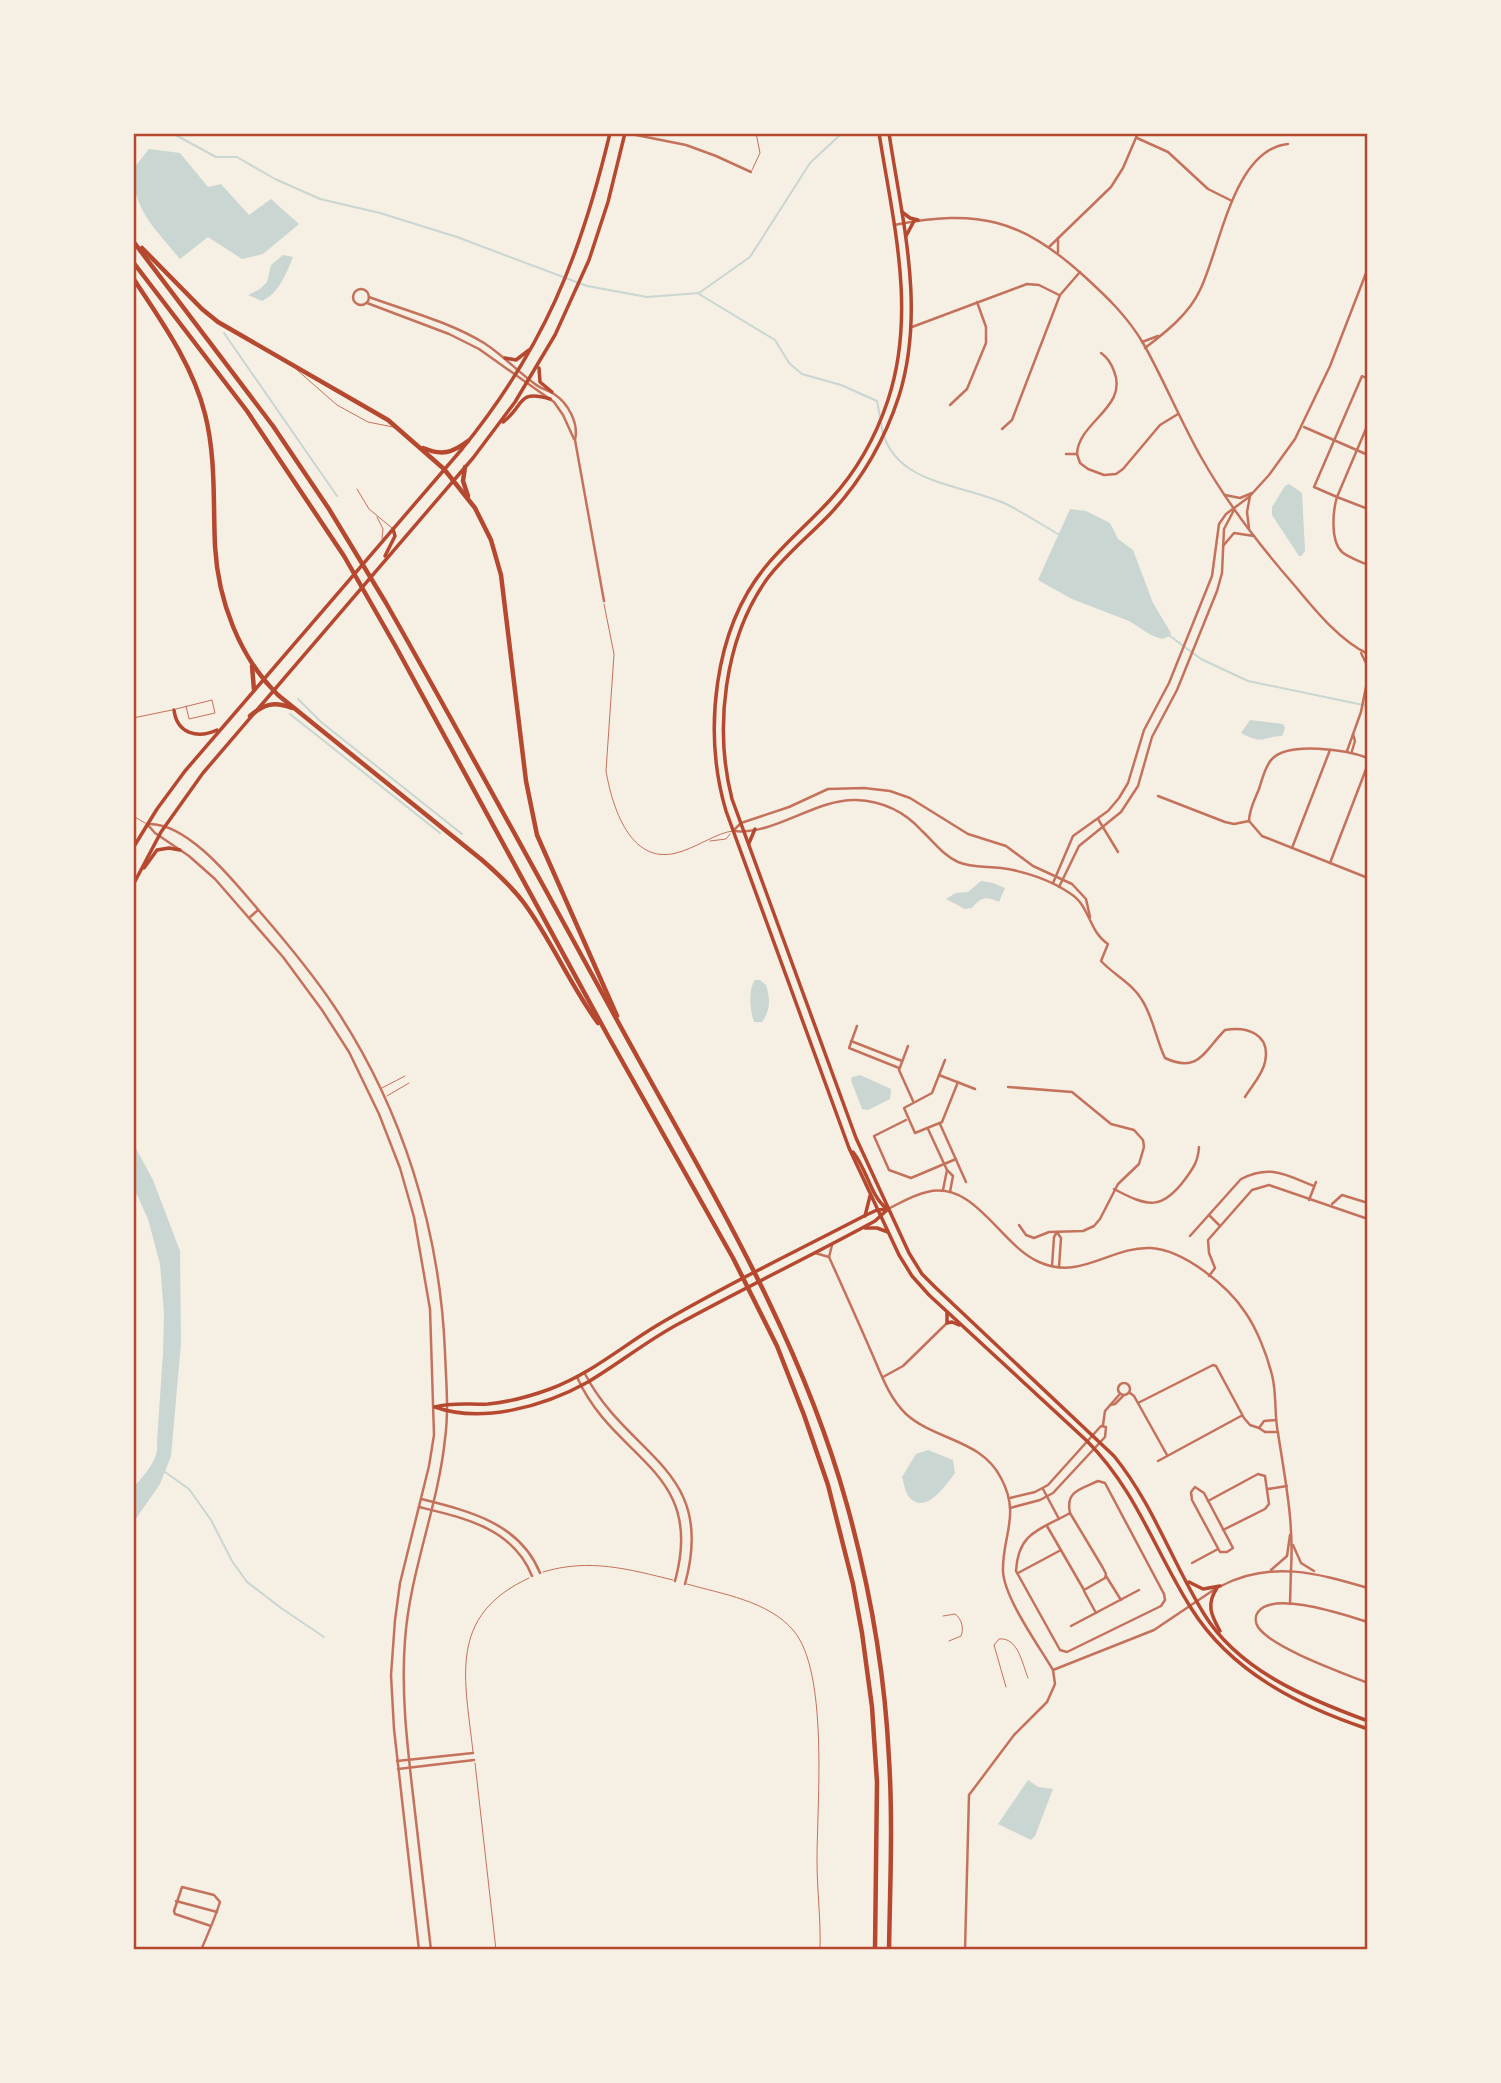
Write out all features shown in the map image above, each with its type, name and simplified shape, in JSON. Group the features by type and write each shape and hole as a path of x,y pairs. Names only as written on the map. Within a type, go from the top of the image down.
{"highway":[{"path":"133,240 209,315 290,365 366,406 402,430 444,469 469,500 491,540 501,575 526,781 537,835 603,979 623,1030"},
{"path":"133,240 250,394 352,545 623,1030 767,1295 808,1387 841,1483 871,1606 885,1706 891,1822 888,1950"},
{"path":"133,262 247,411 344,556 755,1300 795,1391 828,1485 853,1584 871,1695 878,1807 875,1950"},
{"path":"133,278 185,361 202,404 212,453 218,574 232,622 251,661 272,689 482,860 510,887 531,914 584,1004 608,1037"},
{"path":"419,446 445,454 468,441"},
{"path":"465,467 463,481 469,500"},
{"path":"251,661 254,690"},
{"path":"250,716 260,707 270,704 282,704 296,709"}],"main road":[{"path":"133,848 177,780 468,441 517,372 558,298 576,256 601,177 610,133"},
{"path":"552,392 542,384 538,372 589,260 608,202 625,133"},
{"path":"879,133 902,286 903,324 896,369 884,411 861,458 836,494 759,574 736,616 726,647 715,701 714,743 720,787 733,831 849,1148 877,1210 912,1276 1110,1465 1129,1493 1189,1606 1223,1648 1262,1681 1309,1706 1368,1729"},
{"path":"889,135 911,276 912,327 907,362 888,426 868,464 837,506 767,580 752,603 741,629 727,689 723,732 728,784 850,1125 909,1253 927,1280 1101,1441 1134,1482 1209,1621 1225,1639 1255,1666 1287,1686 1368,1720"},
{"path":"901,210 916,221 905,238"},
{"path":"505,358 521,358 535,343"},
{"path":"133,885 159,836 203,773 272,689 465,467 499,425 547,351"},
{"path":"499,425 508,419 524,397 534,395 550,399"},
{"path":"381,564 394,540 393,529"},
{"path":"174,710 179,724 193,734 202,736 219,730"},
{"path":"748,845 755,829"},
{"path":"139,872 157,850 180,850"},
{"path":"849,1148 862,1165 879,1202 888,1209"},
{"path":"864,1216 870,1194"},
{"path":"435,1407 507,1401 539,1393 585,1374 655,1327 721,1290 864,1216 877,1210 888,1209"},
{"path":"435,1407 447,1412 513,1409 581,1385 668,1329 863,1228 881,1218 888,1209"},
{"path":"863,1228 877,1228 888,1232"},
{"path":"946,1311 947,1323 952,1322 963,1327"},
{"path":"1186,1579 1203,1589 1218,1587"},
{"path":"1218,1587 1212,1596 1210,1610 1225,1639"}],"street":[{"path":"625,133 686,145 751,172"},
{"path":"1049,247 1111,187 1123,168 1138,133"},
{"path":"1136,138 1168,152 1208,189 1232,201"},
{"path":"1145,348 1179,319 1201,289 1240,182 1253,165 1273,148 1288,144"},
{"path":"894,225 954,217 993,221 1022,231 1060,255 1118,307 1142,342 1178,414 1234,510 1311,604 1359,650 1368,666 1367,692 1347,751"},
{"path":"1058,238 1057,248 1060,255"},
{"path":"1053,884 1073,836 1114,805 1128,783 1144,730 1170,683 1215,569 1219,524 1226,514 1251,495 1281,462 1302,426 1330,366 1368,268"},
{"path":"1002,429 1012,420 1060,295 1080,272"},
{"path":"912,327 1027,284 1039,285 1060,295"},
{"path":"367,303 367,291 361,289 353,295 358,305 367,303 471,344 517,372"},
{"path":"369,297 475,338 505,358 564,415 575,440"},
{"path":"950,405 967,389 986,343 986,327 977,302"},
{"path":"1142,342 1158,337"},
{"path":"1101,353 1115,372 1116,391 1111,403 1080,440 1077,454 1080,463 1104,475 1115,474 1123,469 1160,425 1178,414"},
{"path":"1368,379 1362,376 1314,487 1368,509"},
{"path":"528,382 552,392 569,411 575,428 604,601"},
{"path":"564,415 569,411"},
{"path":"1368,424 1337,497 1334,513 1337,545 1345,554 1368,565"},
{"path":"1302,426 1368,455"},
{"path":"1066,454 1077,454"},
{"path":"1223,493 1238,498 1251,495"},
{"path":"1250,531 1247,512 1251,495"},
{"path":"1059,887 1079,846 1121,812 1138,786 1152,737 1177,690 1217,591 1222,573 1225,526 1234,510"},
{"path":"1223,546 1234,533 1254,536"},
{"path":"1359,650 1368,654"},
{"path":"1352,752 1355,741 1353,734"},
{"path":"1292,848 1331,749"},
{"path":"1368,758 1331,749 1283,753 1272,759 1249,821 1260,835 1368,878"},
{"path":"1330,863 1368,764"},
{"path":"733,831 741,823 819,794 851,788 904,795 958,829 999,842 1033,866 1077,888 1089,909 1090,919"},
{"path":"819,794 824,790 829,792"},
{"path":"1158,796 1225,822 1234,824 1249,821"},
{"path":"733,831 755,829 823,803 864,801 887,806 908,818 942,852 955,860 972,866 1013,870 1059,887 1077,898 1097,936 1108,944 1101,961 1143,1000 1165,1058 1179,1065 1193,1063 1201,1058 1225,1030 1239,1027 1253,1031 1261,1039 1266,1051 1265,1064 1245,1097"},
{"path":"1098,818 1118,852"},
{"path":"147,824 166,826 210,857 303,962 332,1003 355,1039 385,1097 411,1164 431,1237 442,1308 447,1412 444,1453 412,1586 405,1640 404,1705 431,1950"},
{"path":"147,824 207,871 293,970 331,1024 364,1082 389,1139 410,1203 423,1262 431,1325 435,1407 432,1451 400,1583 394,1629 392,1697 419,1950"},
{"path":"249,918 258,910"},
{"path":"857,1026 850,1049 900,1068"},
{"path":"851,1041 902,1060"},
{"path":"908,1046 900,1068 914,1102"},
{"path":"946,1060 932,1094 903,1109 915,1133 940,1124 958,1082"},
{"path":"939,1075 975,1089"},
{"path":"1008,1087 1072,1092 1111,1124 1126,1127 1143,1140 1142,1158 1114,1189 1094,1226 1083,1231 1030,1237 1022,1232 1019,1225"},
{"path":"908,1119 874,1135 888,1169 911,1178 956,1159"},
{"path":"940,1124 966,1182"},
{"path":"928,1129 947,1170 953,1176 950,1192"},
{"path":"1114,1189 1144,1203 1165,1200 1178,1188 1198,1160 1199,1147"},
{"path":"943,1191 947,1170"},
{"path":"1190,1236 1241,1179 1259,1171 1276,1171 1315,1184 1309,1200"},
{"path":"1209,1276 1215,1268 1209,1253 1208,1240 1252,1190 1260,1187 1269,1185 1368,1219"},
{"path":"888,1209 925,1192 950,1192 973,1205 1028,1257 1052,1266 1081,1267 1128,1251 1152,1248 1177,1254 1209,1276 1238,1301 1251,1322 1271,1373 1277,1432 1292,1521 1290,1604"},
{"path":"1331,1205 1342,1195 1368,1203"},
{"path":"1209,1215 1220,1226"},
{"path":"1052,1266 1054,1237 1058,1232"},
{"path":"1058,1232 1061,1238 1059,1267"},
{"path":"834,1243 829,1257 897,1403 914,1420 968,1445 985,1457 1001,1476 1009,1498 1011,1523 1004,1559 1004,1581 1021,1617 1053,1670 1055,1684 1047,1702 1014,1735 969,1795 965,1950"},
{"path":"1053,1252 1060,1252"},
{"path":"814,1253 829,1257"},
{"path":"883,1377 903,1366 947,1323"},
{"path":"1138,1403 1213,1365 1250,1425 1265,1432 1277,1432"},
{"path":"585,1374 614,1416 666,1468 683,1493 693,1534 692,1555 685,1584"},
{"path":"577,1377 600,1415 659,1474 674,1498 683,1535 676,1581"},
{"path":"1122,1395 1118,1389 1123,1383 1130,1386 1130,1392 1167,1455"},
{"path":"1010,1508 1048,1497 1107,1434 1103,1425 1105,1411 1122,1395 1130,1392"},
{"path":"1158,1461 1242,1415"},
{"path":"1259,1428 1264,1421 1276,1420"},
{"path":"1009,1498 1043,1489 1103,1425"},
{"path":"1208,1501 1258,1474 1265,1476 1269,1504 1223,1530"},
{"path":"1070,1513 1021,1544 1017,1573 1042,1620 1063,1652 1067,1653 1161,1605 1165,1600 1105,1483 1098,1481 1073,1494 1068,1503 1070,1513 1121,1600"},
{"path":"1268,1489 1287,1486"},
{"path":"1193,1488 1201,1489 1223,1530 1233,1548 1227,1552 1220,1552 1218,1549 1192,1500 1193,1488"},
{"path":"1043,1489 1059,1519"},
{"path":"421,1499 469,1512 501,1527 528,1550 540,1573"},
{"path":"419,1507 466,1520 496,1534 521,1555 532,1576"},
{"path":"1269,1571 1287,1556 1292,1521"},
{"path":"1047,1526 1097,1613"},
{"path":"1292,1543 1301,1563 1316,1573"},
{"path":"1192,1563 1218,1549"},
{"path":"1017,1573 1061,1550"},
{"path":"1053,1670 1154,1630 1218,1587 1241,1576 1290,1569 1341,1579 1368,1588"},
{"path":"1084,1590 1106,1576"},
{"path":"1071,1626 1139,1590"},
{"path":"1368,1622 1330,1611 1290,1604 1264,1607 1257,1613 1257,1626 1269,1637 1301,1656 1368,1683"},
{"path":"397,1761 473,1752"},
{"path":"398,1769 474,1760"},
{"path":"201,1950 217,1912 220,1902 214,1895 187,1886 181,1887 175,1914 211,1926"},
{"path":"176,1901 217,1912"}],"lane":[{"path":"751,172 760,153 756,133"},
{"path":"290,365 337,405 368,422 402,430"},
{"path":"357,489 383,528 381,543"},
{"path":"375,515 393,529"},
{"path":"604,601 614,654 606,771 609,789 624,825 633,841 652,852 674,854 707,842 726,839 733,831"},
{"path":"133,718 212,700 215,713 189,719 186,706"},
{"path":"133,816 147,824"},
{"path":"707,842 724,831 733,831"},
{"path":"381,1088 405,1076"},
{"path":"385,1097 409,1083"},
{"path":"496,1950 464,1671 470,1639 477,1622 507,1590 540,1573 572,1566 606,1565 676,1581"},
{"path":"685,1584 738,1599 771,1612 793,1630 806,1651 817,1715 820,1950"},
{"path":"943,1616 956,1614 960,1618 962,1628 960,1637 948,1641"},
{"path":"1006,1687 994,1645 999,1639 1009,1639 1014,1644 1028,1678"}],"shaded area":[{"path":"149,149 180,153 208,187 221,184 249,215 271,199 299,224 263,254 242,259 208,237 180,259 147,218 137,196 133,169"},
{"path":"283,255 293,257 273,293 262,301 248,295 267,282 271,265"},
{"path":"1289,484 1302,493 1305,551 1301,556 1272,515 1272,507"},
{"path":"1070,509 1086,511 1110,523 1118,539 1133,550 1153,603 1171,633 1170,636 1162,639 1151,635 1129,621 1072,599 1038,580"},
{"path":"1250,720 1283,724 1285,728 1282,736 1254,739 1241,733"},
{"path":"981,881 1005,888 999,902 984,899 972,908 965,909 946,899 956,893 968,892"},
{"path":"755,980 766,985 768,995 769,1004 762,1022 754,1022 751,1012 751,994"},
{"path":"860,1075 891,1089 890,1099 868,1110 862,1109 851,1080 852,1077"},
{"path":"133,1143 153,1180 180,1251 181,1343 171,1456 160,1484 133,1523 133,1488 151,1466 157,1448 164,1313 160,1264 148,1219 133,1186"},
{"path":"928,1450 953,1460 955,1473 936,1496 923,1503 916,1502 907,1493 902,1477 916,1454"},
{"path":"1028,1780 1038,1787 1053,1789 1031,1840 998,1824"}],"waterway":[{"path":"172,133 216,157 237,157 275,179 320,199 380,213 457,237 587,286 647,297 699,293 750,257 810,163 842,133"},
{"path":"699,294 775,340 789,363 802,374 841,385 877,401 880,417"},
{"path":"224,333 337,496"},
{"path":"881,423 887,443 898,459 912,470 930,479 1006,504 1058,534"},
{"path":"1170,636 1201,659 1248,681 1368,706"},
{"path":"298,699 321,722 462,834"},
{"path":"290,714 440,833"},
{"path":"165,1472 189,1489 211,1520 232,1561 247,1582 324,1637"}]}
